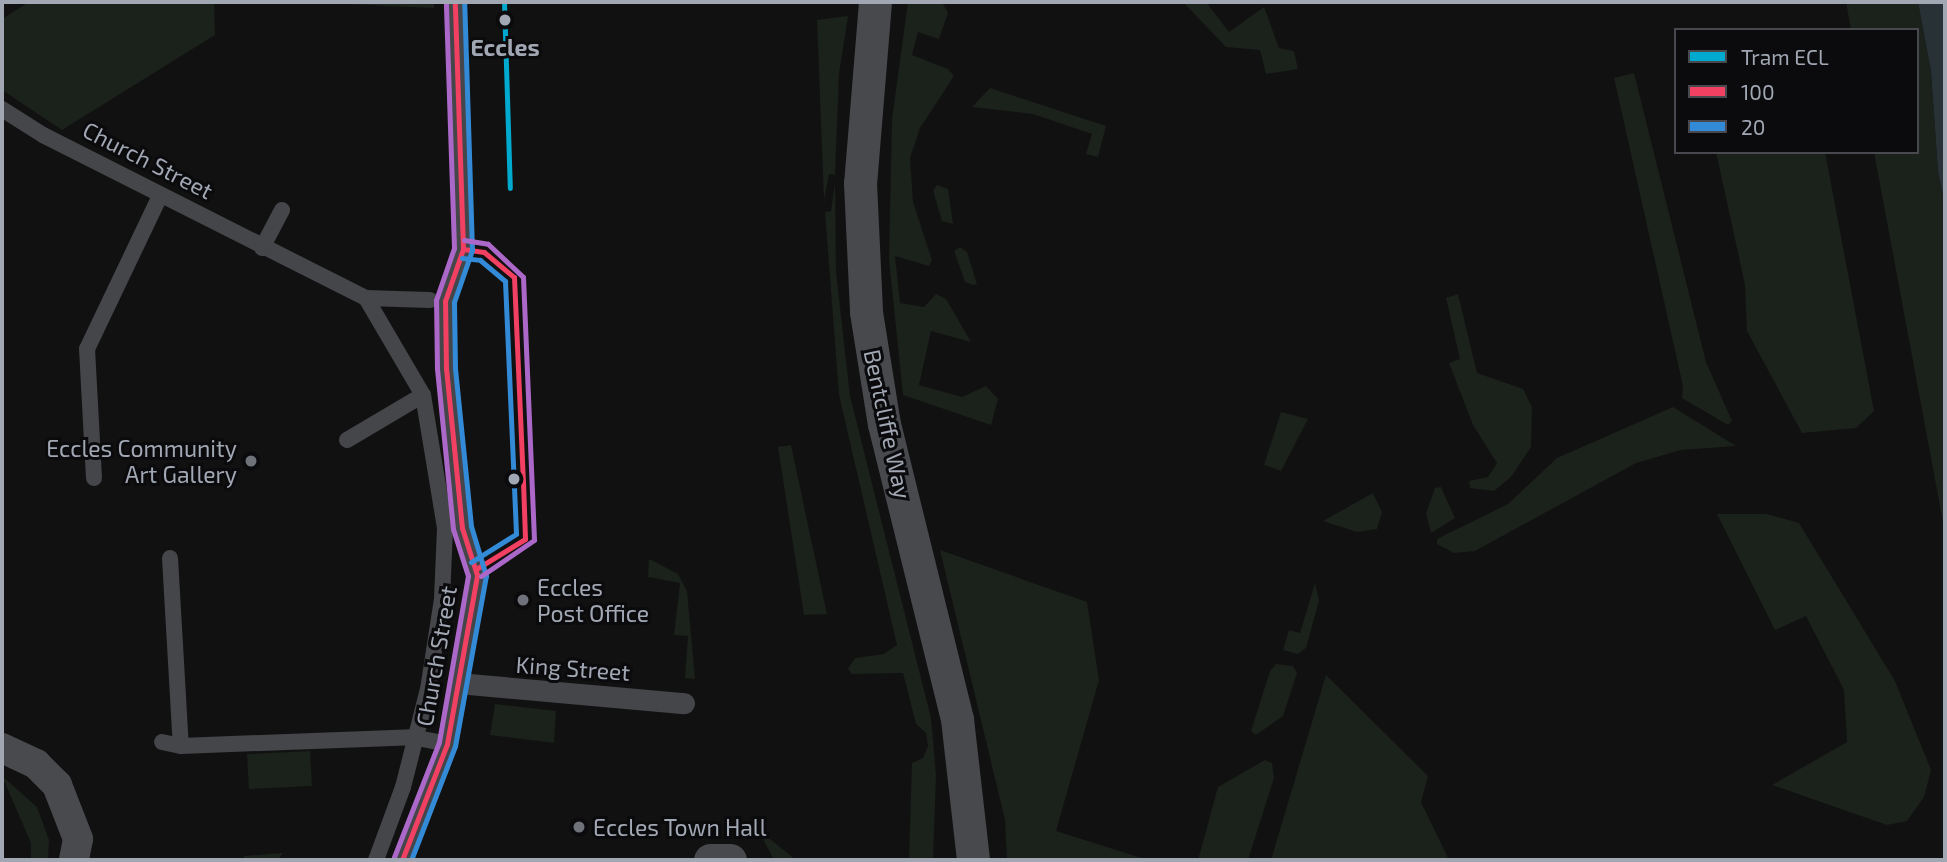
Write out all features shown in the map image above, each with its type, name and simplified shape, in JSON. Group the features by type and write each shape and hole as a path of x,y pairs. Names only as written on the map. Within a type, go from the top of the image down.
{"main road":[{"name":"Bentcliffe Way","path":"875,2 859,195 866,312 884,424 955,706 968,854"},
{"path":"874,37 884,2"},
{"path":"2,748 36,764 57,785 78,839 74,860"},
{"path":"710,860 730,860"}],"street":[{"name":"Church Street","path":"402,860 447,744 477,575 462,528 452,449 444,301 463,249 455,2"},
{"name":"Church Street","path":"2,109 160,196 366,298 430,300"},
{"path":"94,478 87,349 160,196"},
{"path":"262,248 282,210"},
{"path":"366,298 423,395 445,528 442,599 428,689 412,737 403,787 376,860"},
{"path":"347,440 423,395"},
{"path":"170,558 181,746"},
{"name":"King Street","path":"458,683 684,703"},
{"path":"162,742 181,746 412,737 447,744"},
{"path":"417,827 420,860"}],"shaded area":[{"path":"29,2 214,2 215,35 62,130 2,90 2,19"},
{"path":"323,2 434,2 434,8 323,3"},
{"path":"908,2 942,2 948,13 939,39 918,32 912,55 948,69 954,76 920,128 910,158 913,202 932,260 929,266 895,256 900,303 924,307 936,294 946,299 971,342 931,331 919,385 962,397 986,386 998,399 991,425 903,395 889,260 892,119"},
{"path":"1183,2 1206,2 1229,32 1264,7 1279,48 1294,51 1298,69 1266,74 1260,50 1226,47"},
{"path":"1846,2 1918,2 1931,71 1938,172 1945,204 1945,533 1874,154 1919,154 1919,28 1851,28"},
{"path":"1918,2 1945,2 1945,204 1938,172 1931,71"},
{"path":"848,16 839,74 835,175 829,174 824,200 817,20"},
{"path":"1634,73 1706,362 1732,421 1728,425 1682,398 1683,386 1614,78"},
{"path":"990,88 1106,126 1098,157 1086,154 1092,134 1033,114 972,107"},
{"path":"1716,154 1825,154 1874,411 1856,428 1802,433 1747,331 1745,285"},
{"path":"835,183 836,272 850,396 931,718 936,775 933,860 909,860 912,763 923,758 928,746 926,733 916,724 903,673 852,674 848,669 855,658 884,654 897,645 839,395 825,212 831,211"},
{"path":"937,185 948,189 953,224 942,221 933,191"},
{"path":"960,247 967,252 977,284 965,282 954,251"},
{"path":"1458,294 1477,373 1523,389 1532,407 1531,447 1511,477 1494,491 1470,488 1469,481 1488,477 1497,463 1473,425 1449,363 1460,359 1446,298"},
{"path":"1673,407 1736,446 1681,450 1636,463 1475,551 1454,553 1437,544 1437,539 1508,504 1557,458"},
{"path":"1281,412 1308,419 1281,471 1264,465"},
{"path":"791,445 827,614 804,615 778,447"},
{"path":"1441,487 1455,518 1431,533 1426,513 1435,488"},
{"path":"1373,493 1382,512 1377,529 1357,532 1323,521"},
{"path":"1717,514 1767,514 1799,523 1895,681 1931,770 1924,797 1907,821 1887,825 1772,785 1847,742 1844,690 1806,616 1775,630"},
{"path":"940,550 1087,602 1099,680 1056,831 1148,860 1007,860 1005,820"},
{"path":"649,559 678,574 687,591 695,679 685,678 688,636 674,635 680,583 648,577"},
{"path":"1315,583 1319,601 1306,648 1298,654 1283,650 1289,630 1300,633"},
{"path":"1276,664 1293,666 1297,673 1283,716 1256,735 1251,731 1270,671"},
{"path":"1326,675 1428,776 1421,802 1449,860 1271,860"},
{"path":"495,704 556,711 554,743 490,735"},
{"path":"310,751 312,786 249,789 247,754"},
{"path":"1265,760 1272,763 1274,778 1248,860 1198,860 1218,787"},
{"path":"2,776 37,807 49,840 48,860 31,860 31,843"},
{"path":"762,837 770,839 796,860 774,860"},
{"path":"283,853 278,860 244,860 244,856"}],"tram line":[{"name":"ECL","path":"504,2 510,188"}],"transit line":[{"path":"394,857 439,742 468,576 453,529 437,369 436,300 454,248 446,2"},
{"name":"100","path":"402,860 447,744 477,575 462,528 446,369 445,301 463,249 455,2"},
{"name":"20","path":"411,860 455,746 486,576 471,526 455,368 454,302 472,250 464,2"},
{"path":"464,240 488,244 523,277 534,540 481,576"},
{"name":"100","path":"463,249 484,252 514,277 523,481 525,539 476,569"},
{"name":"20","path":"462,258 480,260 505,281 516,534 471,562"}],"place":[{"name":"Eccles","path":"505,20"},
{"name":"Eccles Community Art Gallery","path":"251,461"},
{"name":"Eccles Post Office","path":"523,600"},
{"name":"Eccles Town Hall","path":"579,827"}]}
